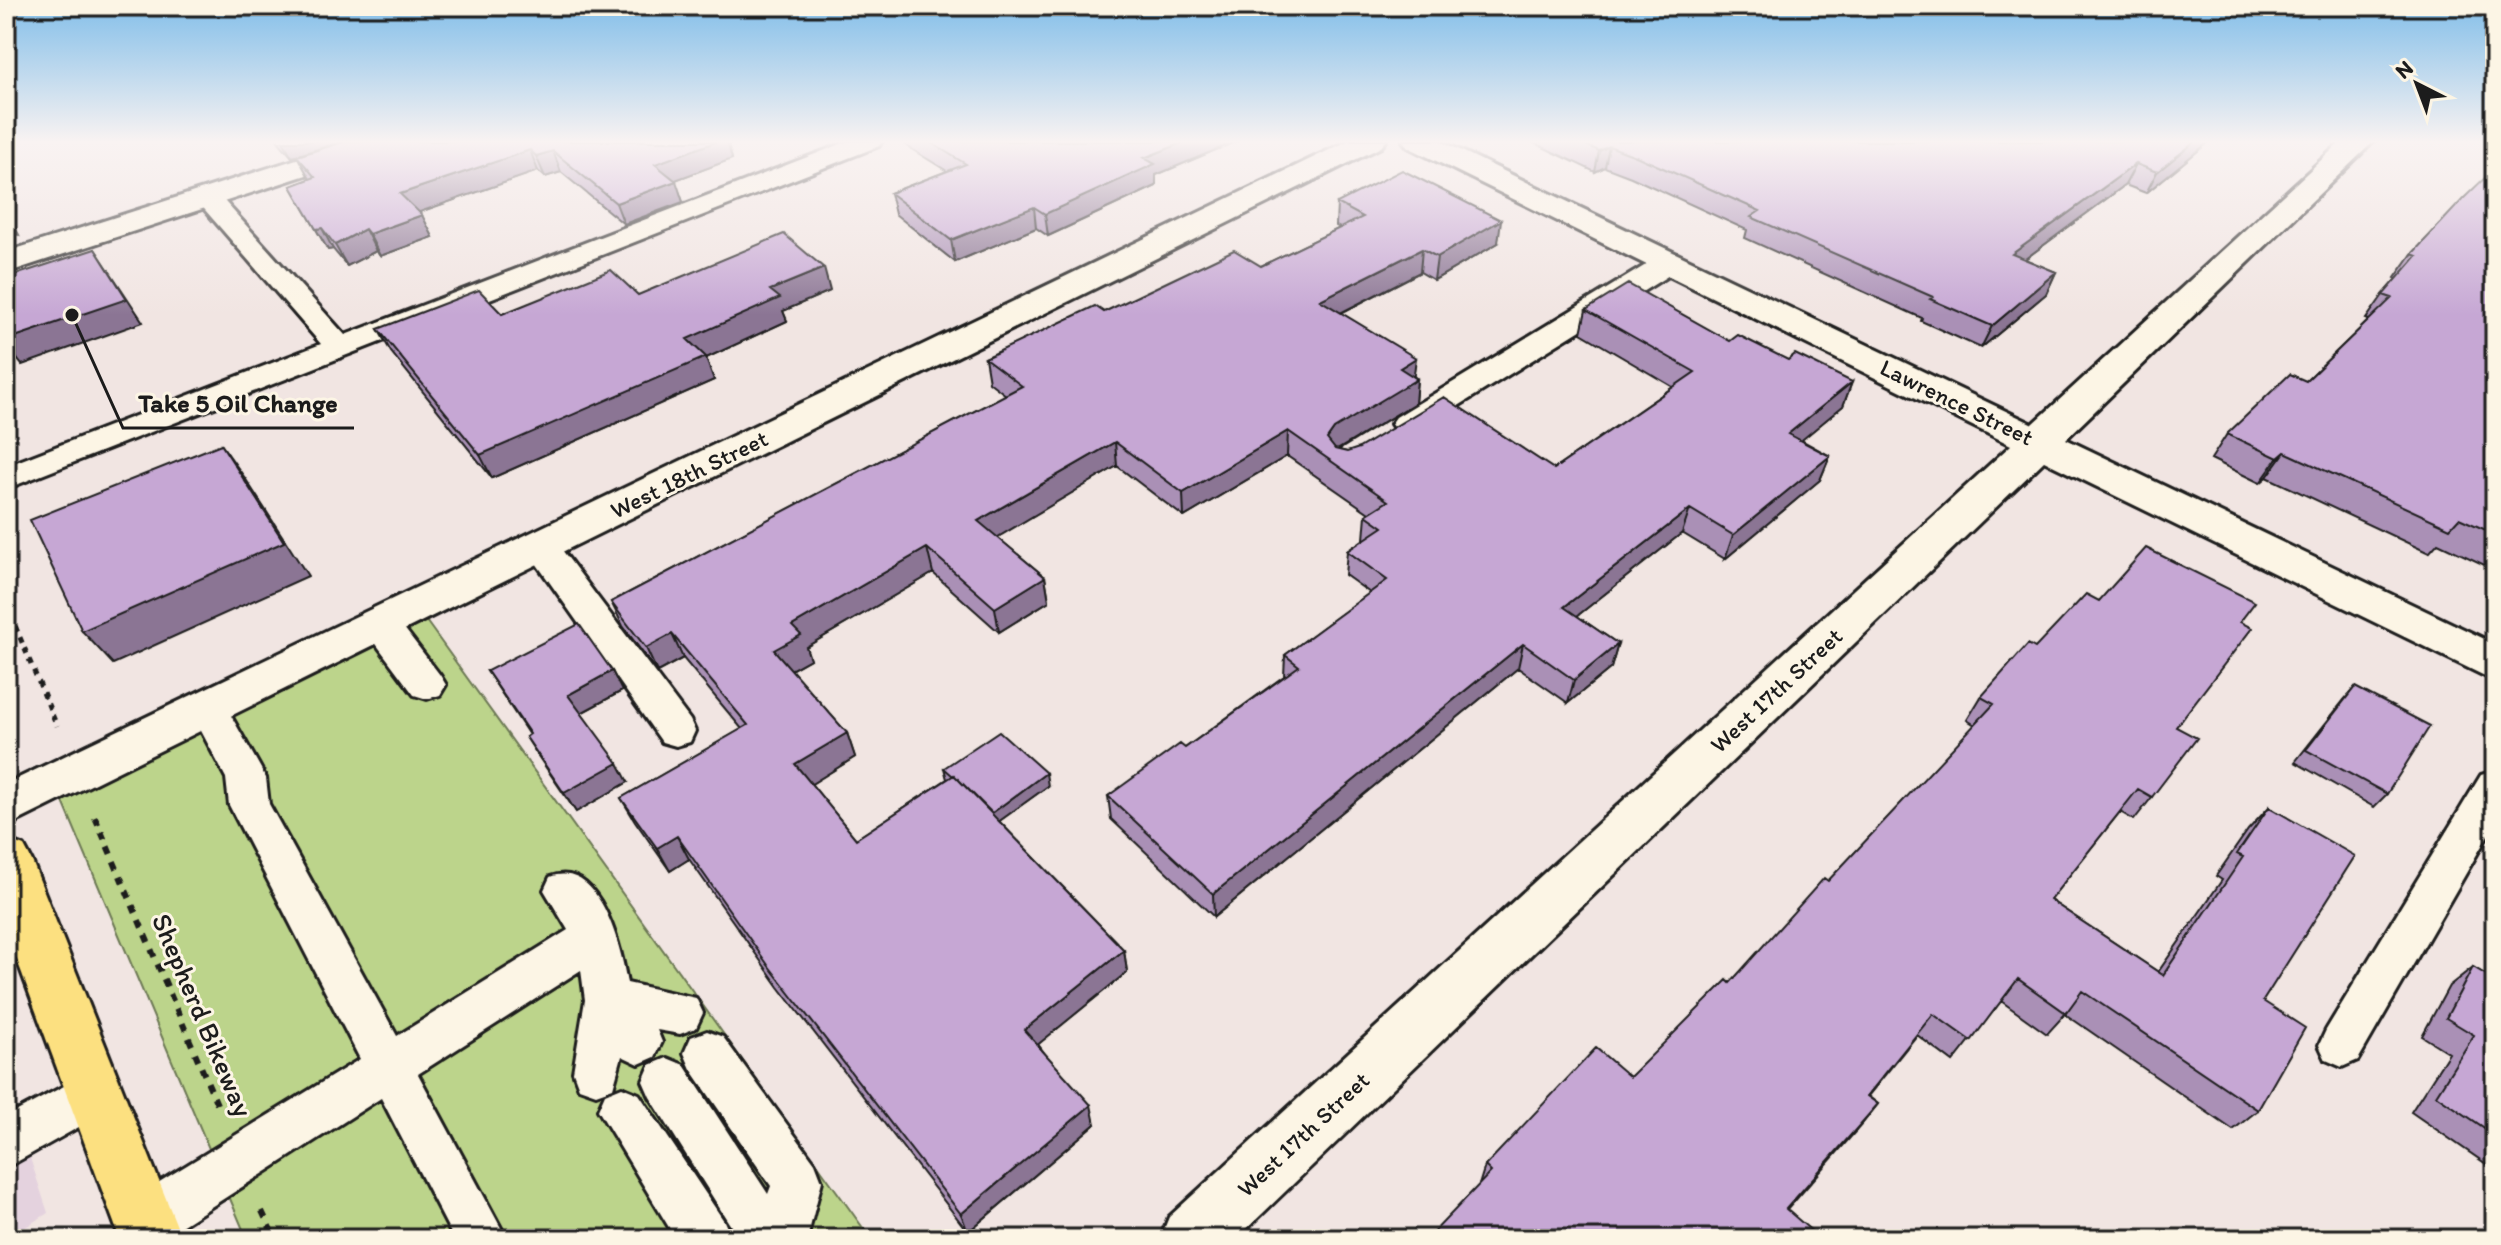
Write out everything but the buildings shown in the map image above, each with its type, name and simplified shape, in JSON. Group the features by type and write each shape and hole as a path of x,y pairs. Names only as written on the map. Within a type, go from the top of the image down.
{"main road":[{"path":"6,861 149,1234"}],"street":[{"path":"6,263 205,199"},
{"name":"West 18th Street","path":"6,807 1252,199"},
{"name":"Lawrence Street","path":"1538,199 2495,664"},
{"name":"West 17th Street","path":"1191,1239 2297,199"}],"lane":[{"path":"209,199 340,348"},
{"path":"6,478 721,199"},
{"path":"1385,438 1669,263"},
{"path":"541,546 676,731"},
{"path":"381,624 427,685"},
{"path":"208,708 246,778 249,805 481,1239"},
{"path":"2342,1045 2495,787"},
{"path":"565,890 597,936 608,1000 609,1091 706,1239"},
{"path":"149,1234 241,1160 597,936"},
{"path":"608,1000 680,1013"},
{"path":"608,1000 639,1042"},
{"path":"707,1053 797,1181 781,1239"},
{"path":"667,1081 768,1239"},
{"path":"6,1144 94,1093"}],"path":[{"path":"6,604 57,725"},
{"name":"Shepherd Bikeway","path":"91,808 275,1239"}],"shaded area":[{"path":"6,1085 48,1213 6,1239"}],"green space":[{"path":"424,618 871,1239 247,1239 61,797"}],"place":[{"name":"Take 5 Oil Change","path":"72,315"}]}
